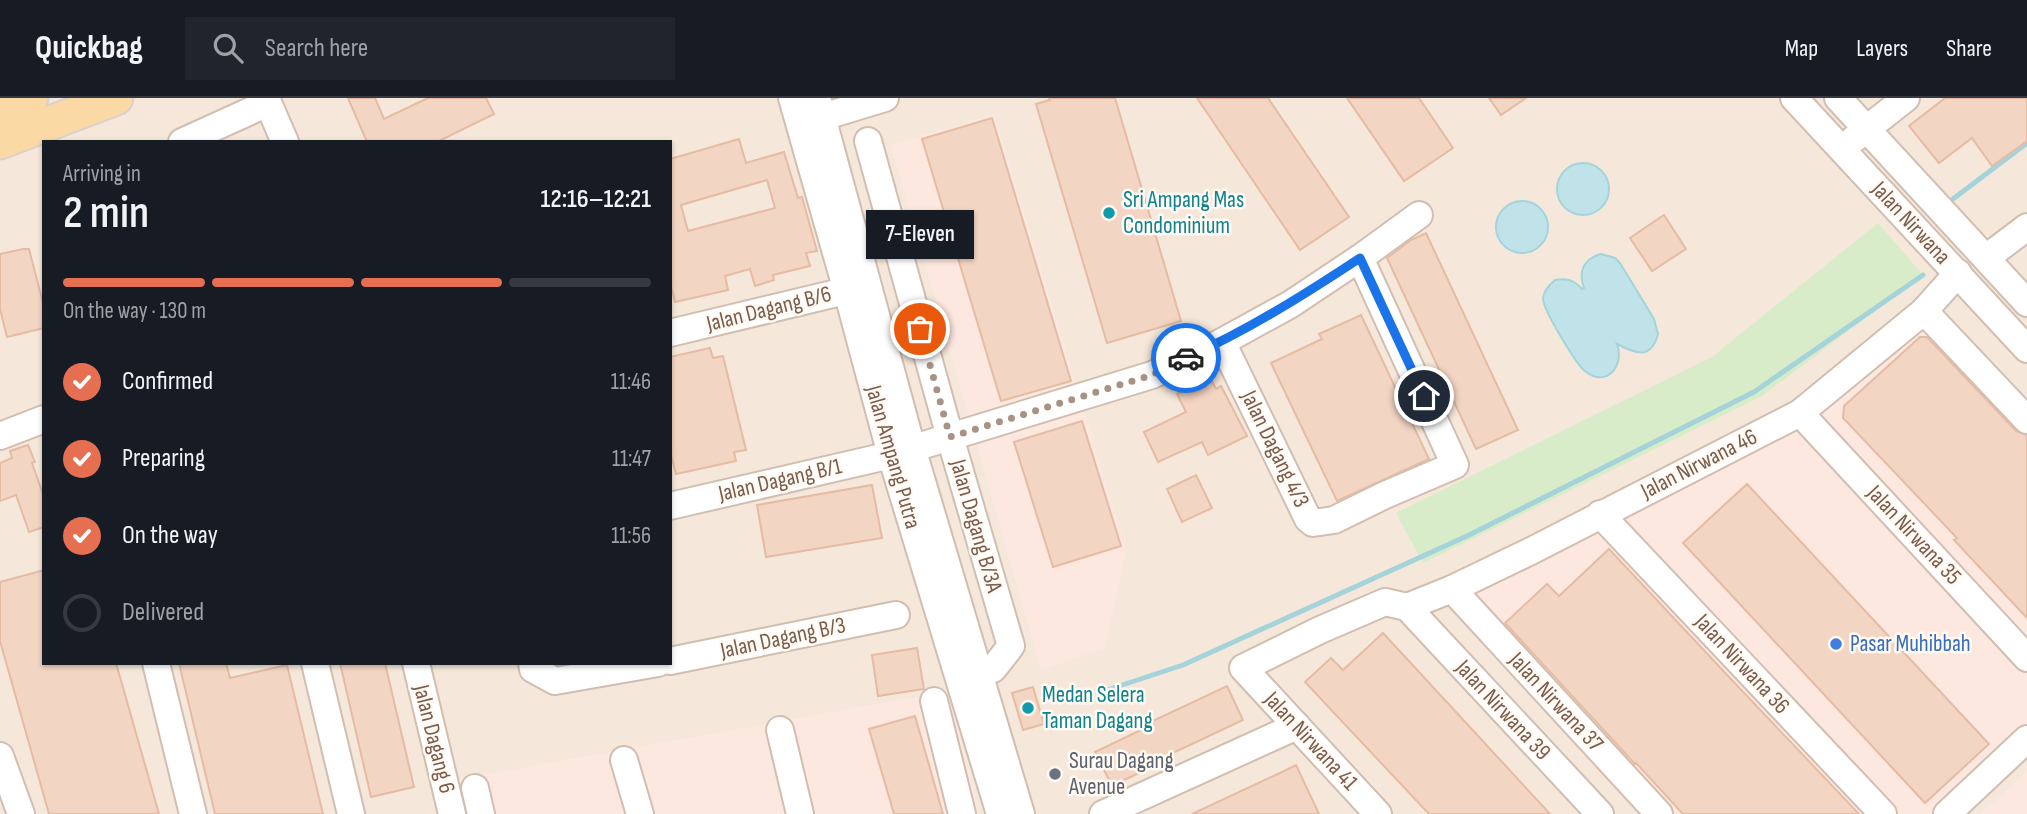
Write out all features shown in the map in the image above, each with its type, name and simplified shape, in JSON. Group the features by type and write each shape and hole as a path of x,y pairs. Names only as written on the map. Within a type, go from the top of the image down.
{"main road":[{"path":"0,111 32,98"},
{"path":"0,142 116,98"}],"street":[{"name":"Jalan Ampang Putra","path":"792,98 813,113 901,451 969,676 1021,814"},
{"path":"813,113 885,98"},
{"name":"Jalan Nirwana","path":"1794,98 2027,349"},
{"name":"Jalan Nirwana","path":"1838,98 2027,303"},
{"path":"1842,150 1906,98"},
{"path":"186,140 267,101 284,140"},
{"name":"Jalan Dagang B/3A","path":"868,141 950,437 1012,646 993,669 969,676"},
{"name":"Jalan Dagang B/1","path":"672,506 901,451 1152,375 1222,342 1291,304 1419,215"},
{"path":"1986,258 2024,236"},
{"name":"Jalan Dagang 4/3","path":"1222,342 1308,519 1313,523 1334,520 1455,465 1360,258"},
{"name":"Jalan Nirwana 46","path":"1407,607 1452,589 1801,412 1924,310 1958,273"},
{"name":"Jalan Dagang B/6","path":"672,333 857,288"},
{"path":"1924,310 2027,420"},
{"name":"Jalan Nirwana 35","path":"1801,412 2027,658"},
{"path":"0,436 42,420"},
{"name":"Jalan Nirwana 36","path":"1600,514 1883,814"},
{"name":"Jalan Nirwana 37","path":"1452,589 1659,814"},
{"name":"Jalan Nirwana 41","path":"1378,814 1243,668 1385,602 1407,607"},
{"name":"Jalan Nirwana 39","path":"1407,607 1600,814"},
{"name":"Jalan Dagang B/3","path":"672,661 896,615"},
{"path":"156,665 193,814"},
{"path":"315,665 351,814"},
{"name":"Jalan Dagang 6","path":"416,665 452,814"},
{"path":"533,666 555,681 647,665"},
{"name":"Jalan Ampang Putra","path":"969,676 1000,814"},
{"path":"934,701 961,814"},
{"path":"1103,814 1297,726"},
{"path":"780,730 800,814"},
{"path":"1947,814 2027,739"},
{"path":"0,756 21,814"},
{"path":"624,760 640,814"},
{"path":"475,788 481,814"}],"shaded area":[{"path":"0,98 2027,98 2027,814 0,814"},
{"path":"994,114 1126,550 1105,648 1041,670 891,145"},
{"path":"1923,323 2027,433 2027,729 1936,814 1669,814 1466,594 1801,425"},
{"path":"950,691 979,814 469,814 460,779"},
{"path":"2027,771 2027,814 1981,814"}],"green space":[{"path":"1878,223 1923,275 1762,396 1423,563 1396,513 1712,357"}],"water":[{"path":"1583,163 1602,170 1609,189 1602,208 1583,215 1564,208 1557,189 1564,170"},
{"path":"1522,201 1541,208 1548,227 1541,246 1522,253 1503,246 1496,227 1503,208"},
{"path":"1601,254 1615,258 1620,263 1654,319 1658,334 1651,348 1641,353 1617,344 1619,352 1616,366 1607,376 1601,377 1586,372 1575,359 1554,324 1543,298 1547,288 1555,280 1570,280 1584,288 1582,272 1586,263"}],"building":[{"path":"348,98 375,98 384,119 428,98 486,98 494,114 441,140 366,140"},
{"name":"Sri Ampang Mas Condominium","path":"1049,98 1115,98 1181,321 1107,343 1036,104 1050,100"},
{"path":"1197,98 1268,98 1349,217 1300,250"},
{"path":"1347,98 1419,98 1453,148 1404,181"},
{"path":"1489,98 1526,98 1501,115"},
{"path":"1945,98 2027,98 2027,141 1992,166 1972,138 1939,163 1909,126"},
{"path":"992,118 1071,381 1001,401 922,139"},
{"path":"739,139 746,163 784,152 798,198 802,197 817,251 806,253 810,266 773,275 774,280 755,286 750,269 725,276 728,290 675,302 672,290 672,158","holes":["767,180 775,208 688,231 681,205"]},
{"path":"1664,215 1686,249 1652,271 1630,238"},
{"path":"1426,233 1518,430 1476,449 1387,258 1411,240"},
{"path":"29,249 42,299 42,328 7,337 0,309 0,254"},
{"path":"1361,315 1429,459 1337,501 1271,363 1322,339 1319,334"},
{"path":"1920,337 1927,337 2016,431 2027,435 2027,618 1954,540 1957,538 1843,418 1844,406"},
{"path":"710,348 713,358 723,356 746,450 734,452 736,461 676,474 672,459 672,357"},
{"path":"1210,377 1216,389 1221,386 1247,436 1208,455 1202,442 1158,462 1144,432 1186,412 1177,394"},
{"path":"1082,421 1121,546 1053,567 1014,442"},
{"path":"28,445 42,491 42,528 29,532 16,495 0,501 0,463 12,458 10,451"},
{"path":"1196,475 1212,508 1182,522 1167,489"},
{"name":"Pasar Muhibbah","path":"1747,484 1989,744 1925,803 1683,543"},
{"path":"872,485 882,538 766,557 757,505"},
{"path":"1609,549 1859,814 1683,814 1635,764 1505,623 1547,584 1559,596"},
{"path":"42,571 42,665 117,665 159,814 49,814 0,641 0,582"},
{"path":"1383,633 1550,814 1429,814 1305,682 1331,658 1343,670"},
{"path":"917,648 924,689 878,696 872,655"},
{"path":"179,665 227,665 230,678 287,665 323,814 215,814"},
{"path":"340,665 385,665 414,787 371,797"},
{"path":"1227,686 1243,720 1141,768 1143,771 1112,786 1095,752 1141,730 1140,727"},
{"name":"Medan Selera Taman Dagang","path":"1033,687 1044,724 1023,730 1012,693"},
{"path":"915,716 943,814 894,814 869,729"},
{"path":"1296,765 1319,814 1192,814 1282,772"}],"waterway":[{"path":"1953,199 2027,143"},
{"path":"1101,692 1183,665 1467,536 1754,392 1923,275"}],"way so far":[{"path":"920,329 950,437 1152,375 1186,358"}],"place":[{"name":"Sri Ampang Mas Condominium","path":"1109,213"},
{"name":"7-Eleven","path":"920,329"},
{"name":"Pasar Muhibbah","path":"1836,644"},
{"name":"Medan Selera Taman Dagang","path":"1028,708"},
{"name":"Surau Dagang Avenue","path":"1055,774"}],"route":[{"path":"1186,358 1222,342 1291,304 1360,258 1424,396"}]}
